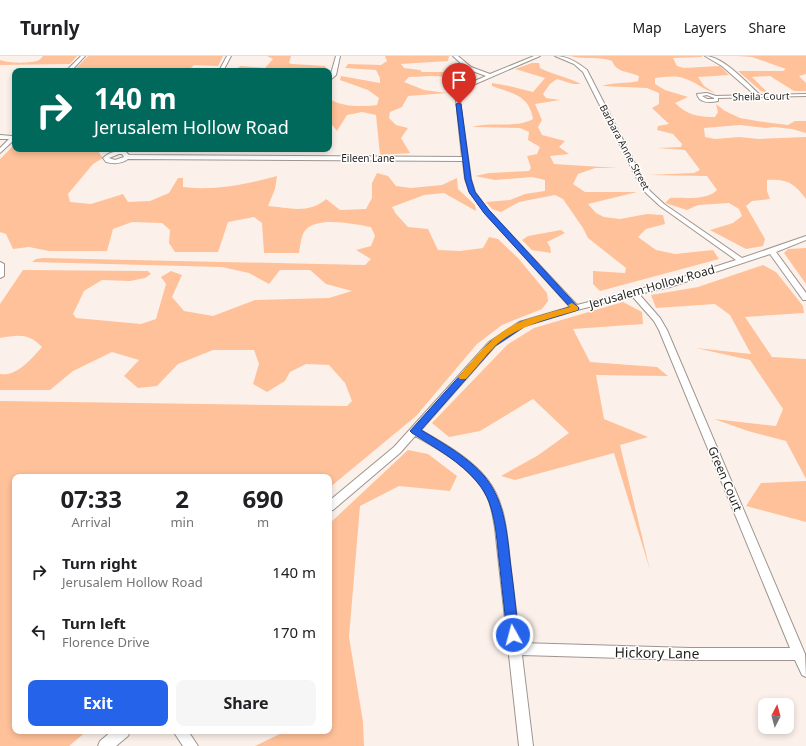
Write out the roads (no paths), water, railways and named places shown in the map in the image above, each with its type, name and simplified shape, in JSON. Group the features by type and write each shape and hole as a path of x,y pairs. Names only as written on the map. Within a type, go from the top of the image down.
{"street":[{"path":"71,68 83,56"},
{"path":"223,68 229,56"},
{"path":"332,77 334,75 338,56"},
{"path":"455,56 469,68 490,76"},
{"path":"538,56 466,87 458,96 469,187 478,200 575,308"},
{"name":"Barbara Anne Street","path":"557,56 576,63 585,71 648,192 662,205 741,261"},
{"path":"707,56 724,65 759,96"},
{"name":"Sheila Court","path":"716,97 806,95"},
{"path":"0,137 12,137"},
{"path":"0,151 12,139"},
{"path":"242,158 245,152"},
{"name":"Eileen Lane","path":"126,157 465,159"},
{"name":"Jerusalem Hollow Road","path":"332,504 397,450 492,344 522,324 575,308 667,285 772,251 806,238"},
{"path":"772,251 806,298"},
{"path":"0,264 0,276"},
{"name":"Green Court","path":"634,293 657,320 663,330 806,671"},
{"path":"415,431 458,459 481,480 490,493 497,510 526,746"},
{"name":"Hickory Lane","path":"515,649 690,654 799,654"},
{"path":"105,746 119,734"},
{"path":"182,734 191,746"}]}
